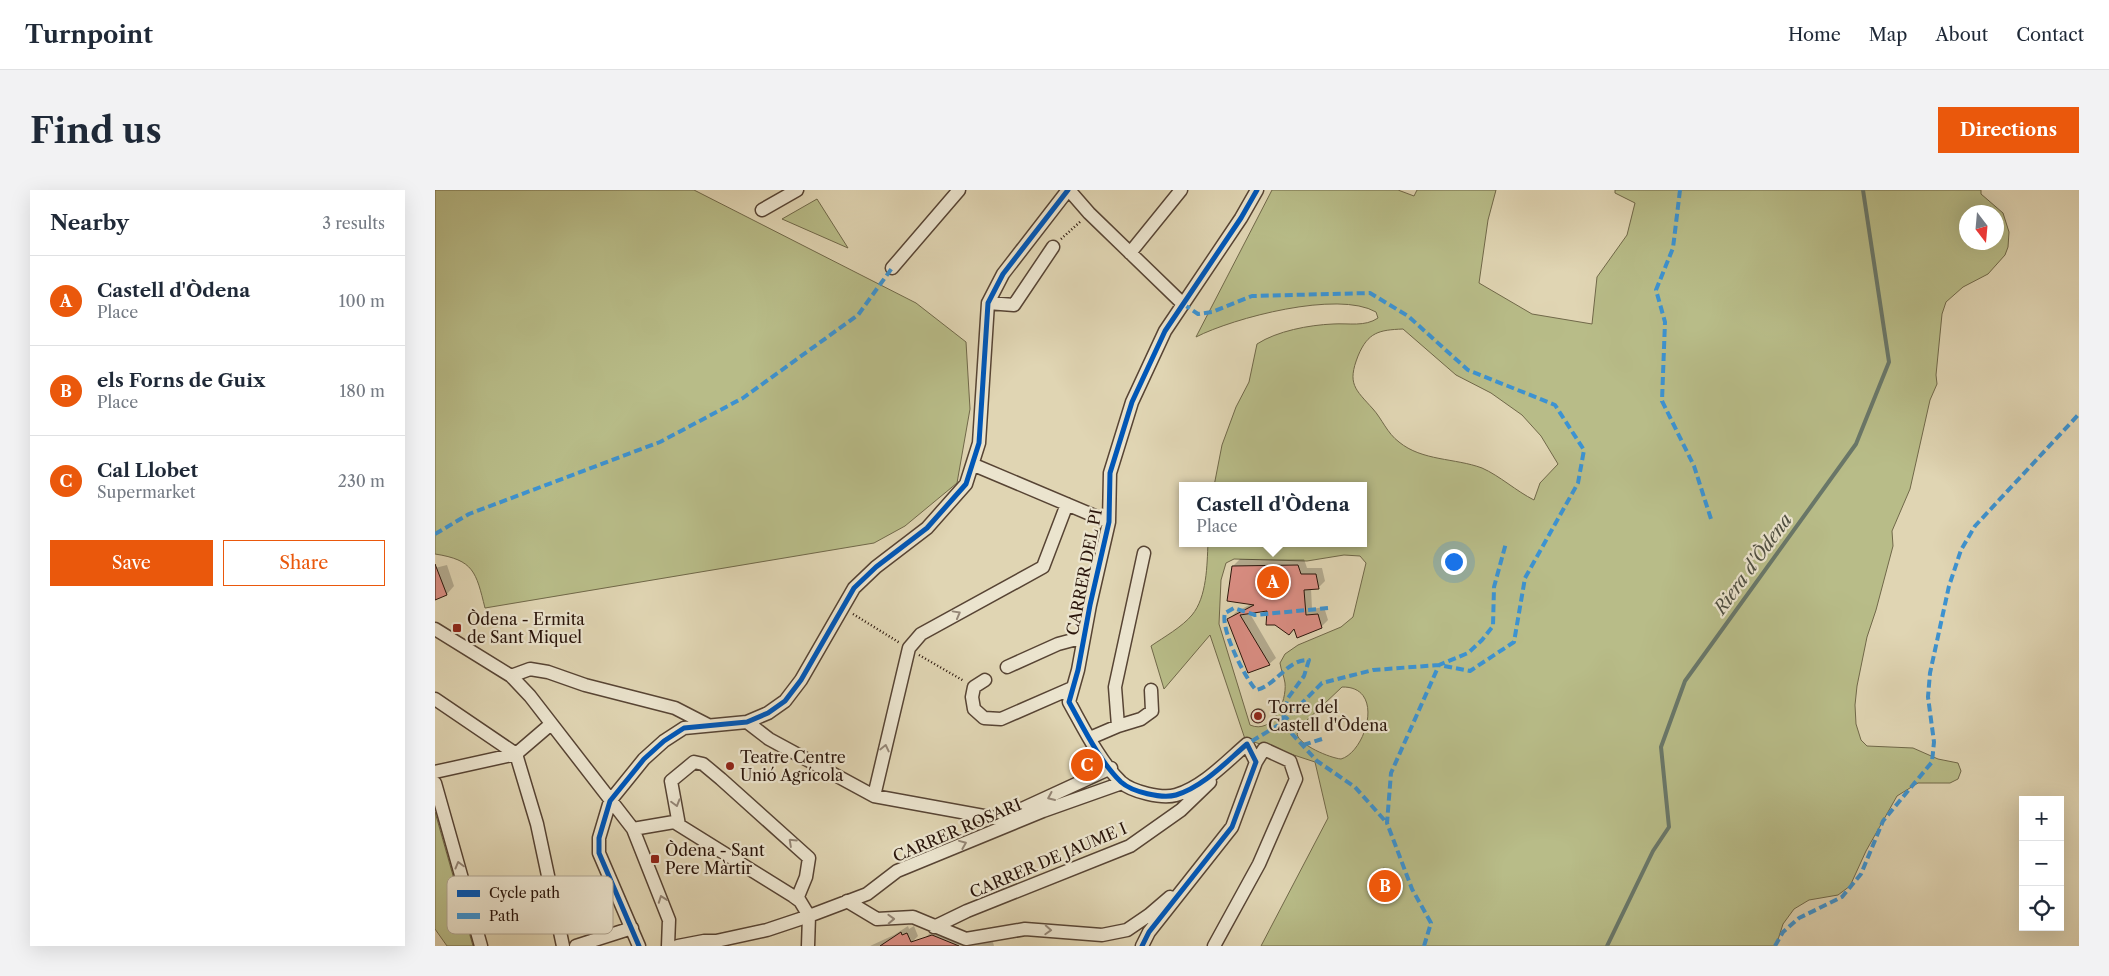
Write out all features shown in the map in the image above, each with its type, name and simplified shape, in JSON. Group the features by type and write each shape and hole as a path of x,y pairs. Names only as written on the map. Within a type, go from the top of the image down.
{"street":[{"path":"762,210 797,190"},
{"path":"892,268 959,190"},
{"path":"609,876 599,853 599,838 610,801 627,778 664,741 684,728 747,722 768,713 785,701 801,680 854,588 876,567 927,528 966,484 974,465 982,413 985,326 988,303 1003,274 1068,190 1089,213 1183,304"},
{"path":"1131,253 1181,190"},
{"name":"CARRER DEL PI","path":"1122,783 1090,738 1069,702 1109,522 1111,473 1132,402 1165,331 1241,218 1257,190"},
{"path":"988,303 1014,305 1053,247"},
{"path":"974,465 1109,522"},
{"path":"874,796 909,648 921,634 1043,567 1067,504"},
{"path":"1118,726 1115,687 1144,553"},
{"path":"435,629 511,676 633,829 669,920 668,946"},
{"path":"1007,666 1058,644 1084,637"},
{"path":"511,676 530,669 548,672 585,685 675,708 711,726"},
{"path":"985,680 974,687 972,697 974,709 984,718 1001,719 1072,688"},
{"path":"1090,738 1141,719 1152,711 1151,690"},
{"path":"435,699 516,754 537,824 548,876"},
{"path":"747,722 769,739 874,796 1000,819 1111,768"},
{"path":"435,772 516,754 551,724"},
{"path":"1122,783 1156,797 1175,795 1218,770 1247,744 1256,762"},
{"path":"1142,946 1149,932 1232,828 1256,762 1264,748 1290,760 1297,779 1259,864 1214,946"},
{"name":"CARRER DE JAUME I","path":"935,927 967,911 1130,846 1181,810 1235,754"},
{"path":"679,825 671,781 695,762 703,764 809,858 807,878 797,899"},
{"path":"435,783 461,876"},
{"name":"CARRER ROSARI","path":"678,946 704,941 716,942 767,930 809,916 867,894 897,871 1043,811 1122,783"},
{"path":"633,829 674,822 797,899 809,916 809,946"},
{"path":"613,886 639,946"},
{"path":"847,901 877,919 913,917 966,939 1025,929 1103,940 1127,930 1186,886"},
{"path":"613,934 631,928"},
{"path":"575,946 612,934"}],"path":[{"path":"1053,247 1089,213"}],"green space":[{"path":"435,190 694,190 916,303 966,342 970,409 957,483 905,526 874,543 485,608 476,577 466,564 435,554"},
{"path":"1272,190 1398,190 1414,196 1417,190 1496,190 1488,220 1479,283 1532,314 1592,324 1597,277 1627,235 1635,203 1615,193 1615,190 1981,190 1981,194 1994,205 1959,205 1959,250 2004,250 2004,216 2009,232 2008,247 2005,255 1988,274 1963,287 1946,302 1942,314 1936,375 1937,384 1930,400 1910,489 1892,531 1893,546 1867,637 1855,705 1856,724 1861,740 1867,746 1913,748 1938,759 1958,763 1961,771 1958,779 1950,783 1918,783 1897,796 1866,851 1850,886 1838,895 1809,900 1794,909 1783,924 1776,946 1261,946 1328,818 1315,762 1245,739 1210,635 1164,689 1151,646 1183,624 1197,608 1205,581 1208,547 1367,547 1367,482 1215,482 1222,445 1236,407 1249,382 1257,344 1265,339 1304,327 1362,324 1378,318 1376,312 1359,306 1337,304 1286,309 1234,322 1196,337","holes":["1395,329 1403,329 1456,375 1491,393 1522,415 1541,436 1558,464 1540,483 1534,500 1482,468 1428,456 1408,448 1391,434 1357,391 1353,380 1358,356 1370,337","1344,555 1360,556 1366,563 1353,617 1341,627 1298,645 1285,654 1280,663 1285,683 1284,699 1281,707 1272,721 1258,727 1250,725 1219,624 1221,580 1226,563 1234,559 1307,561","1342,687 1356,690 1364,697 1368,707 1367,720 1364,733 1358,745 1350,754 1341,759 1323,754 1299,738 1297,734 1304,723"]},
{"path":"817,199 848,248 782,219"},
{"path":"435,812 453,876 447,876 447,934 470,934 473,946 447,946 435,929"}],"building":[{"path":"435,564 447,595 435,600"},
{"path":"1298,565 1301,574 1316,574 1319,589 1304,590 1306,615 1318,614 1322,628 1297,638 1294,629 1289,635 1275,625 1266,625 1267,611 1240,615 1270,665 1248,673 1227,619 1254,605 1227,601 1232,566"},
{"name":"Torre del Castell d'Òdena","path":"1255,709 1261,709 1265,716 1261,723 1255,723 1251,719 1251,713"},
{"path":"1380,870 1398,896 1390,902 1372,875"},
{"path":"901,932 902,935 907,933 911,942 932,935 959,946 880,946"}],"waterway":[{"name":"Riera d'Òdena","path":"1607,946 1653,851 1669,827 1661,747 1685,681 1856,444 1889,362 1863,190"}],"marked path":[{"path":"1680,190 1673,248 1656,290 1665,322 1662,401 1694,466 1711,519"},
{"path":"435,534 469,514 660,442 743,398 858,315 892,268"},
{"path":"1183,304 1198,314 1212,312 1252,296 1370,293 1408,316 1468,370 1555,405 1584,450 1578,483 1525,578 1514,642 1470,671 1439,665 1373,670 1322,683 1282,723 1247,744"},
{"path":"1775,946 1783,932 1799,918 1842,897 1861,874 1883,821 1932,762 1934,742 1928,697 1930,673 1949,586 1961,550 1975,526 2079,414"},
{"path":"1424,946 1431,923 1412,889 1387,823 1391,773 1439,665 1468,653 1493,626 1494,587 1506,543"},
{"path":"1328,608 1255,615 1234,608 1225,613 1224,620 1235,653 1256,690 1270,683 1294,664 1309,660 1304,676 1288,698 1282,723 1317,761 1355,787 1387,823"},
{"path":"1303,745 1322,739"}],"cycle path":[{"path":"609,876 599,853 599,838 610,801 644,759 664,741 684,728 747,722 768,713 785,701 801,680 854,588 876,567 927,528 966,484 979,443 988,303 1003,274 1068,190"},
{"path":"1142,946 1149,932 1232,827 1256,762 1247,744 1205,780 1186,791 1170,796 1140,792 1126,786 1113,774 1092,744 1069,702 1078,670 1090,605 1109,522 1110,473 1132,402 1165,331 1241,218 1257,190"},
{"path":"613,886 639,946"}],"place":[{"name":"Castell d'Òdena","path":"1273,582"},
{"name":"Òdena - Ermita de Sant Miquel","path":"457,628"},
{"name":"Torre del Castell d'Òdena","path":"1258,716"},
{"name":"Cal Llobet","path":"1087,765"},
{"name":"Teatre Centre Unió Agrícola","path":"730,766"},
{"name":"Òdena - Sant Pere Màrtir","path":"655,859"},
{"name":"els Forns de Guix","path":"1385,886"}]}
